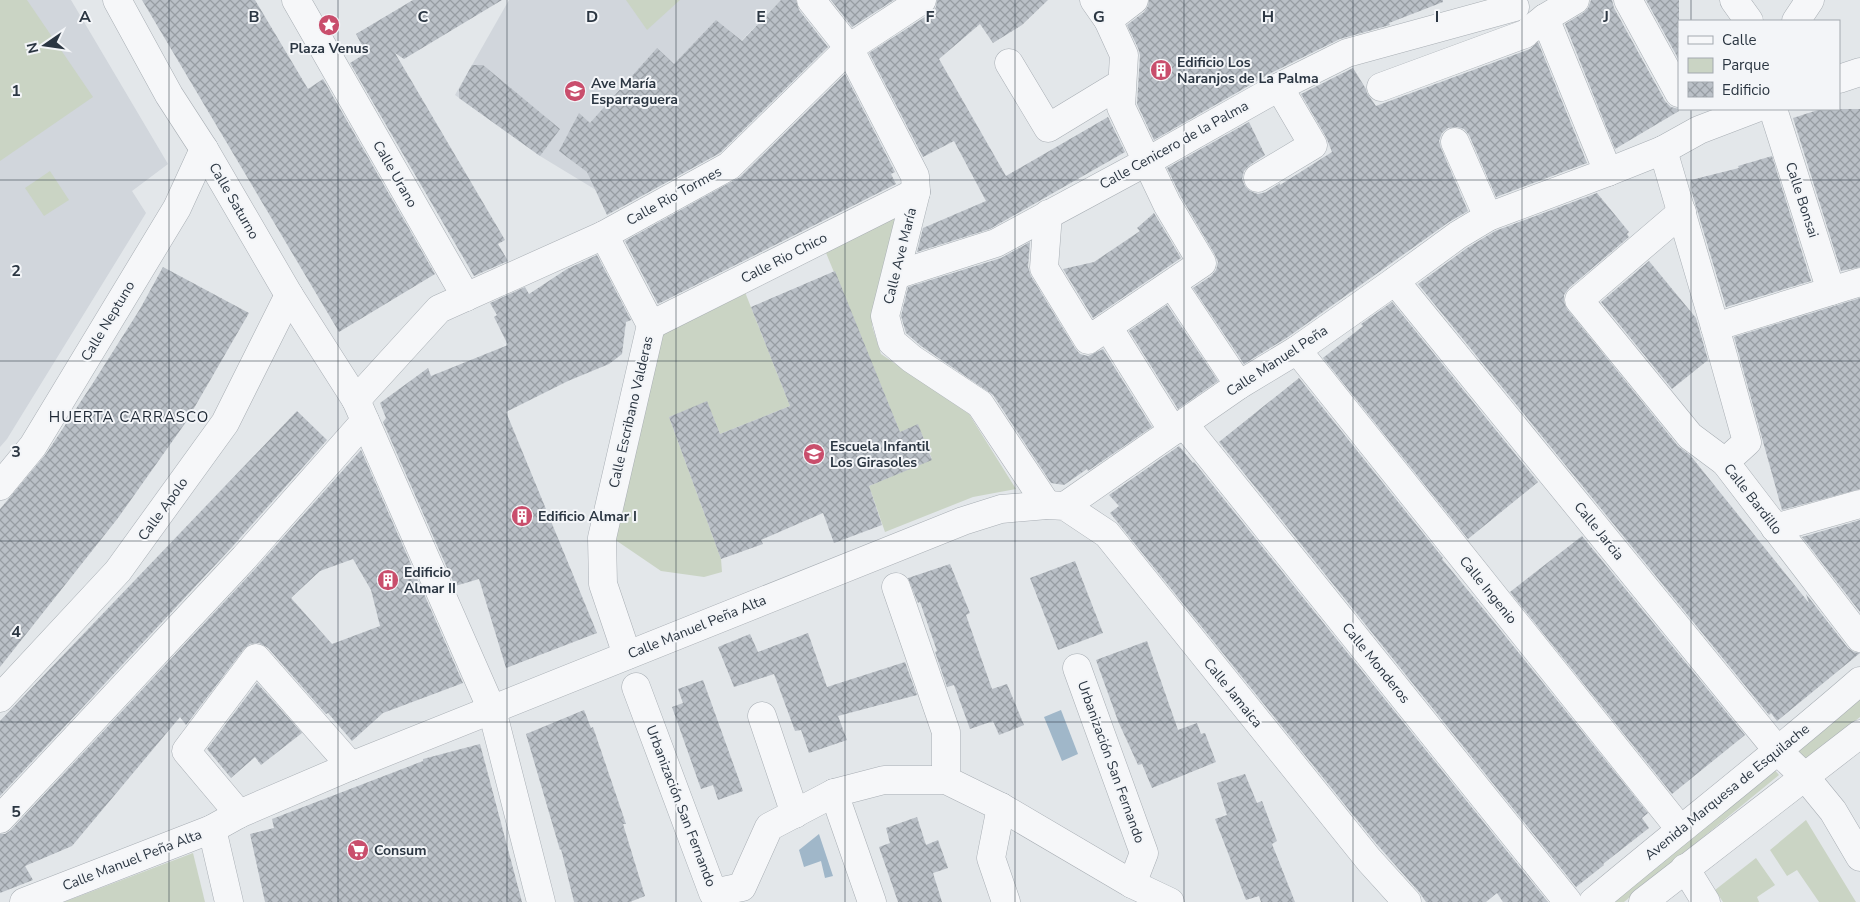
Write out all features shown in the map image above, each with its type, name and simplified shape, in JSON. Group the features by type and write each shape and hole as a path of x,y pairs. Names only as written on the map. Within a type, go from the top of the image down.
{"street":[{"name":"Calle Saturno","path":"117,0 170,96 204,149 288,295 360,411 492,710 541,902"},
{"name":"Calle Ave María","path":"811,0 849,48 915,176 916,192 885,316 892,342 912,359 980,404 1056,506"},
{"name":"Calle Rio Tormes","path":"466,296 604,235 728,166 849,48 922,0"},
{"path":"1048,214 1044,268 1088,340 1202,263 1167,204 1121,107 1124,55 1101,10 1134,0"},
{"path":"1381,87 1535,26 1575,0"},
{"path":"1628,0 1678,91"},
{"path":"1734,0 1747,20"},
{"path":"1797,20 1810,0"},
{"name":"Calle Urano","path":"303,2 325,50 466,296"},
{"name":"Calle Cenicero de la Palma","path":"896,275 996,243 1280,87 1347,53 1514,4 1535,26 1608,172"},
{"path":"1009,63 1048,128 1122,83"},
{"path":"1840,79 1860,72"},
{"path":"1258,178 1313,145 1280,87"},
{"name":"Calle Manuel Peña","path":"1056,506 1178,428 1239,385 1297,350 1458,234 1488,217 1663,150 1693,119 1748,110"},
{"name":"Calle Bonsai","path":"1773,110 1831,291"},
{"path":"1454,142 1488,217"},
{"name":"Calle Neptuno","path":"0,486 33,446 177,208 204,149"},
{"path":"1663,150 1716,327 1747,442 1725,462"},
{"name":"Calle Rio Chico","path":"651,325 916,192"},
{"name":"Calle Bardillo","path":"1682,212 1579,300 1690,436 1725,462 1860,638"},
{"name":"Calle Escribano Valderas","path":"604,235 651,325 602,538 603,584 627,655"},
{"name":"Calle Jarcia","path":"1395,281 1778,751 1806,778 1833,811 1860,857"},
{"path":"1716,327 1860,282"},
{"path":"1172,284 1239,385"},
{"name":"Calle Apolo","path":"0,698 118,570 225,423 288,295"},
{"path":"0,819 244,558 439,309 466,296"},
{"name":"Calle Monderos","path":"1108,327 1178,428 1568,902"},
{"name":"Calle Ingenio","path":"1297,350 1680,829"},
{"path":"1775,528 1860,504"},
{"name":"Calle Manuel Peña Alta","path":"24,902 212,829 239,814 351,766 963,521 1001,509 1056,506"},
{"name":"Calle Jamaica","path":"1056,506 1107,534 1363,852 1407,902"},
{"path":"896,586 946,732 946,780"},
{"path":"239,814 186,751 256,658 351,766"},
{"name":"Urbanización San Fernando","path":"1077,668 1144,853 1132,884"},
{"name":"Avenida Marquesa de Esquilache","path":"1593,902 1680,829 1778,751 1860,681"},
{"name":"Urbanización San Fernando","path":"636,687 713,893 742,887 769,827 834,793 884,780 946,780 1001,807 1132,884 1170,902"},
{"path":"762,716 795,814"},
{"path":"1643,902 1685,868 1806,778 1860,734"},
{"path":"834,793 872,902"},
{"path":"1001,807 991,858 1006,902"},
{"path":"212,829 230,902"},
{"path":"1685,868 1706,902"}],"shaded area":[{"path":"0,0 71,0 168,164 132,191 146,213 7,439 0,447"},
{"name":"Ave María Esparraguera","path":"509,0 781,0 596,190 540,156 455,95"}],"green space":[{"path":"0,0 27,0 93,97 0,161"},
{"path":"626,0 680,0 647,30"},
{"path":"50,171 69,200 44,216 25,188"},
{"path":"893,216 896,220 872,326 881,354 969,414 1016,489 973,497 885,532 869,486 932,459 918,425 900,432 824,248"},
{"path":"743,287 790,406 720,434 707,402 669,417 721,559 722,572 704,577 661,571 614,539 661,327"},
{"path":"1860,696 1860,717 1806,761 1795,749"},
{"path":"1773,768 1779,775 1624,902 1609,902"},
{"path":"1806,820 1856,902 1819,902 1797,870 1787,876 1770,850"},
{"path":"193,853 205,902 64,902"},
{"path":"1756,858 1775,885 1757,897 1759,902 1723,902 1715,890"}],"water":[{"path":"1061,710 1078,754 1062,761 1044,717"},
{"path":"819,834 833,876 825,878 821,861 804,867 799,850"}],"building":[{"path":"142,0 255,0 308,89 323,79 435,274 339,332"},
{"path":"413,0 502,0 404,59 395,53 505,240 498,244 508,261 474,276 350,63 366,53 356,34"},
{"path":"781,0 796,0 799,10 828,47 720,153 607,215 587,172 559,151 579,113 590,123 657,48 674,64 716,20 742,41"},
{"path":"831,0 894,0 852,27"},
{"path":"937,0 1048,0 1022,25 993,43 980,24 939,59 1006,176 1108,117 1125,152 990,229 917,252 923,228 986,201 954,141 923,157 869,53 931,13 936,7"},
{"path":"1149,0 1443,0 1443,2 1389,23 1390,25 1340,39 1271,73 1154,140 1137,104 1140,55 1127,25 1144,12"},
{"path":"1591,0 1612,0 1614,8 1665,101 1671,107 1679,110 1615,149 1565,24 1588,8"},
{"path":"1646,0 1679,0 1678,58"},
{"path":"1538,42 1587,163 1496,197 1469,135 1464,129 1457,127 1448,128 1442,133 1439,141 1468,211 1449,222 1288,337 1244,364 1193,288 1211,276 1216,270 1218,262 1181,197 1167,168 1249,122 1265,155 1244,171 1242,179 1250,191 1258,194 1266,192 1332,152 1326,137 1301,94 1353,68 1376,106 1530,49"},
{"path":"472,65 483,65 560,129 540,156 459,98 459,89"},
{"path":"845,74 895,172 891,174 896,184 658,304 625,241 740,177"},
{"path":"1860,109 1860,267 1841,271 1793,118 1818,110"},
{"path":"1772,156 1811,281 1726,307 1692,193 1691,180 1739,168 1738,166"},
{"path":"1597,193 1629,232 1627,234 1629,237 1569,288 1564,295 1567,309 1678,446 1690,455 1809,603 1806,594 1848,648 1860,653 1777,721 1771,713 1769,715 1418,284 1467,248 1495,231"},
{"path":"1154,213 1181,258 1093,318 1063,269 1094,262 1140,231 1137,228"},
{"path":"1030,242 1028,267 1031,276 1075,348 1080,354 1088,356 1103,349 1152,427 1088,471 1087,469 1064,485 1051,483 993,395 921,346 906,333 901,316 908,287 1001,258"},
{"name":"Edificio Almar I","path":"597,255 631,320 626,322 622,354 609,364 568,381 506,412 597,633 506,668 479,579 455,586 383,422 386,418 380,403 428,368 431,376 508,345 494,317 497,315 490,303 525,287 529,294 567,269"},
{"path":"1649,261 1696,318 1708,360 1672,389 1601,302"},
{"path":"163,267 249,313 186,422 118,518 0,667 0,509 46,454 140,309"},
{"path":"835,271 900,432 918,424 932,460 869,486 882,525 834,543 823,513 761,540 763,544 721,559 669,417 707,401 720,434 790,406 751,307"},
{"path":"1860,298 1860,489 1782,510 1734,337"},
{"path":"1392,302 1538,482 1468,539 1323,358 1363,326 1361,324"},
{"path":"1167,305 1218,381 1178,409 1129,331"},
{"path":"1299,378 1442,559 1648,813 1642,818 1649,828 1576,887 1219,442"},
{"path":"297,411 327,440 232,547 0,796 0,721"},
{"path":"1179,446 1194,462 1548,902 1503,902 1497,893 1486,902 1426,902 1374,841 1110,513 1119,506 1109,495"},
{"path":"361,450 463,683 383,713 352,741 268,648 259,643 250,644 244,649 186,725 180,717 72,846 25,866 33,880 0,893 0,834 5,834 11,830 255,569","holes":["353,559 371,590 380,626 332,644 291,598 320,571"]},
{"path":"1860,520 1860,612 1802,537"},
{"path":"1582,536 1745,735 1672,794 1510,592"},
{"path":"1075,561 1103,633 1058,650 1030,578"},
{"path":"950,564 970,613 966,615 992,689 1007,684 1024,725 999,735 993,721 970,729 954,685 947,687 920,602 918,603 908,578"},
{"path":"808,633 827,687 905,662 917,695 838,716 847,740 809,753 801,730 795,731 774,674 734,687 718,647 750,634 758,652"},
{"path":"1147,641 1178,730 1197,723 1201,734 1205,733 1216,762 1152,788 1142,764 1138,765 1118,721 1096,660"},
{"path":"703,680 743,791 718,800 713,785 701,789 672,707 683,703 678,689"},
{"path":"257,683 302,733 261,765 255,757 231,778 207,749"},
{"path":"584,710 591,728 593,727 626,824 623,824 645,896 630,902 574,902 561,849 526,734"},
{"name":"Consum","path":"480,744 522,902 265,902 250,834 274,828 272,819 423,761 423,759"},
{"path":"1245,774 1257,803 1262,801 1277,841 1272,844 1295,902 1261,902 1259,896 1246,900 1215,819 1227,815 1217,783"},
{"path":"917,817 926,845 938,840 948,868 933,873 942,902 898,902 879,847 890,843 886,828"}],"place":[{"name":"Plaza Venus","path":"329,25"},
{"name":"Edificio Los Naranjos de La Palma","path":"1161,70"},
{"name":"Ave María Esparraguera","path":"575,91"},
{"name":"Escuela Infantil Los Girasoles","path":"814,454"},
{"name":"Edificio Almar I","path":"522,516"},
{"name":"Edificio Almar II","path":"388,580"},
{"name":"Consum","path":"358,850"}],"district":[{"name":"HUERTA CARRASCO","path":"129,417"}]}
